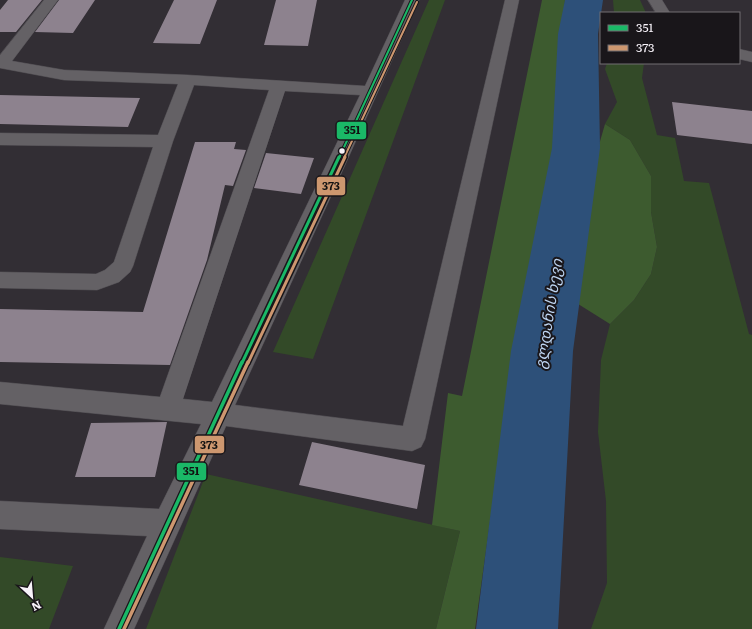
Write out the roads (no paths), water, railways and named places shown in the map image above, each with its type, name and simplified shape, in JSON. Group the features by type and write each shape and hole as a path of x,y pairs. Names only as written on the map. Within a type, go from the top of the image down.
{"street":[{"path":"51,0 1,63 64,76 188,80 369,91"},
{"path":"119,629 167,523 323,194 412,0"},
{"path":"0,393 218,414 412,439 512,0"},
{"path":"655,0 662,12"},
{"path":"740,54 752,57"},
{"path":"0,280 97,282 112,276 123,266 164,141 188,80"},
{"path":"168,409 279,85"},
{"path":"0,139 164,141"},
{"path":"0,515 167,523"}],"waterway":[{"name":"გლდანის ხევი","path":"517,629 542,351 576,148 578,34 584,0"}]}
